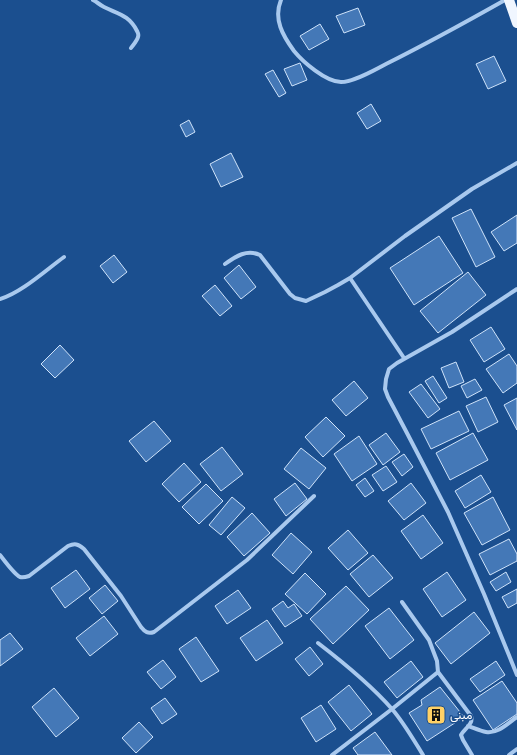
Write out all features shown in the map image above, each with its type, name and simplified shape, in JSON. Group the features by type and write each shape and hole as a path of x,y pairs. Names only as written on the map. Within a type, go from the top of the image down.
{"main road":[{"path":"509,0 517,23"}],"street":[{"path":"93,0 130,20 138,34 136,42 131,48"},
{"path":"281,0 279,8 280,26 284,37 290,46 304,61 328,79 341,82 364,75 505,0"},
{"path":"225,264 235,257 246,253 256,253 260,255 290,294 295,298 306,301 350,278 405,236 472,189 517,163"},
{"path":"0,299 22,288 64,257"},
{"path":"350,278 404,358"},
{"path":"517,290 452,332 404,358 389,369 385,389 388,398 448,512 517,675"},
{"path":"0,555 20,577 25,578 68,546 74,543 79,544 121,596 141,627 149,633 154,632 247,560 314,496"},
{"path":"402,602 429,640 437,661 438,672 471,716 471,723 461,735 462,740 472,755"},
{"path":"318,643 371,687 392,709 423,755"},
{"path":"332,755 438,672"},
{"path":"468,726 491,733 496,732 517,717"},
{"path":"509,755 517,749"}],"building":[{"path":"358,8 365,25 344,33 336,16"},
{"path":"320,24 329,39 309,50 300,36"},
{"path":"494,56 506,81 488,89 476,64"},
{"path":"300,63 307,80 292,86 284,69"},
{"path":"273,70 286,93 279,97 265,74"},
{"path":"371,104 381,121 367,129 357,113"},
{"path":"189,120 195,132 186,137 180,125"},
{"path":"231,153 243,177 221,187 210,164"},
{"path":"471,209 495,257 476,267 452,218"},
{"path":"517,215 517,243 504,251 491,232"},
{"path":"439,236 463,273 414,305 390,268"},
{"path":"114,255 127,272 113,283 100,266"},
{"path":"239,265 256,287 241,299 224,278"},
{"path":"468,272 486,295 438,333 420,311"},
{"path":"215,285 232,306 220,316 202,296"},
{"path":"491,327 505,349 484,362 470,340"},
{"path":"60,345 74,360 55,378 41,364"},
{"path":"509,354 517,366 517,383 503,393 486,369"},
{"path":"456,362 464,382 449,388 441,368"},
{"path":"433,376 447,398 439,403 425,381"},
{"path":"475,379 482,390 467,398 461,386"},
{"path":"354,381 368,398 346,416 332,400"},
{"path":"421,384 440,409 428,418 409,392"},
{"path":"486,397 498,422 478,432 466,406"},
{"path":"517,398 517,430 504,405"},
{"path":"459,411 469,431 431,449 421,429"},
{"path":"326,417 345,436 323,457 305,437"},
{"path":"154,421 171,441 146,462 129,441"},
{"path":"386,433 400,452 383,465 369,445"},
{"path":"473,433 488,460 450,480 436,453"},
{"path":"359,436 377,464 352,481 334,454"},
{"path":"222,447 243,474 221,491 200,464"},
{"path":"301,448 326,468 309,489 284,469"},
{"path":"404,454 413,467 402,476 392,462"},
{"path":"184,463 201,482 179,502 162,484"},
{"path":"386,466 397,482 383,491 372,475"},
{"path":"481,475 491,492 465,508 455,491"},
{"path":"365,478 374,491 365,497 356,485"},
{"path":"295,483 307,499 286,516 274,499"},
{"path":"411,483 426,503 404,520 388,501"},
{"path":"206,484 223,501 199,524 182,507"},
{"path":"232,497 245,508 221,535 209,525"},
{"path":"493,497 510,530 482,545 464,513"},
{"path":"252,513 270,533 244,556 227,537"},
{"path":"423,515 443,543 421,559 401,531"},
{"path":"348,530 368,553 348,570 328,548"},
{"path":"291,533 312,552 293,574 272,555"},
{"path":"509,539 517,554 517,561 490,575 479,554"},
{"path":"373,555 393,578 369,597 350,574"},
{"path":"76,570 90,589 65,608 51,588"},
{"path":"447,572 466,600 442,617 423,589"},
{"path":"506,572 511,582 496,591 490,582"},
{"path":"305,573 326,594 307,614 285,594"},
{"path":"105,585 118,601 102,614 89,598"},
{"path":"346,586 369,610 333,644 310,619"},
{"path":"517,589 517,603 508,608 502,597"},
{"path":"238,590 251,608 227,624 215,606"},
{"path":"283,601 288,608 294,604 302,616 285,627 272,609"},
{"path":"389,608 414,640 390,659 365,626"},
{"path":"474,612 490,633 451,664 435,643"},
{"path":"104,616 118,634 90,656 76,638"},
{"path":"267,620 283,643 256,661 240,638"},
{"path":"10,633 23,649 0,666 0,640"},
{"path":"196,637 219,671 201,682 179,649"},
{"path":"310,647 323,664 309,676 295,659"},
{"path":"163,660 176,677 161,689 147,672"},
{"path":"411,661 423,677 397,698 384,682"},
{"path":"496,661 505,675 480,692 470,679"},
{"path":"502,681 517,703 517,714 493,730 473,700"},
{"path":"349,685 372,714 351,731 328,702"},
{"name":"مبنى","path":"440,687 464,717 427,741 409,713 422,705 421,700"},
{"path":"54,688 79,718 56,737 32,707"},
{"path":"165,698 177,714 162,724 151,708"},
{"path":"321,705 336,729 316,742 301,718"},
{"path":"139,722 153,737 136,753 122,738"},
{"path":"375,732 392,755 358,755 353,748"}],"place":[{"name":"مبنى","path":"436,715"}]}
